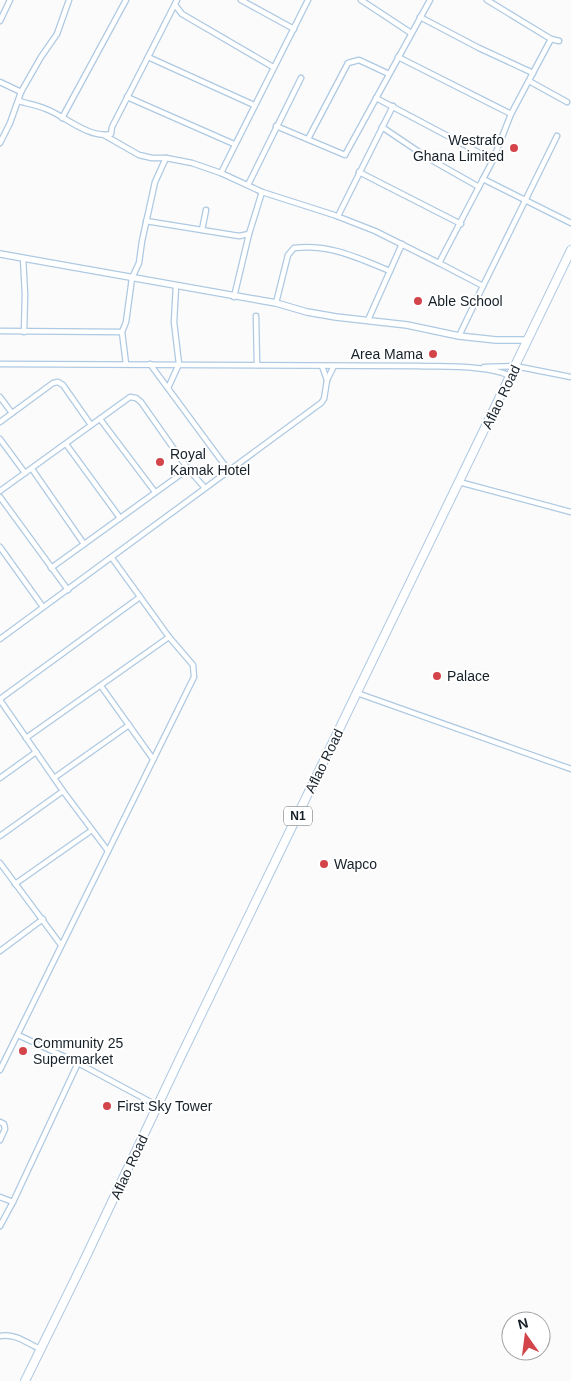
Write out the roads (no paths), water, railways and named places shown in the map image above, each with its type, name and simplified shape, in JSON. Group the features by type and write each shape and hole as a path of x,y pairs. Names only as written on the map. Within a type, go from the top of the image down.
{"highway":[{"name":"Aflao Road","path":"25,1381 571,250"}],"street":[{"path":"0,21 10,0"},
{"path":"0,143 19,101 21,92 56,34 69,0"},
{"path":"62,118 126,0"},
{"path":"242,0 294,29"},
{"path":"221,173 308,0"},
{"path":"362,0 362,2 411,33"},
{"path":"276,126 345,155 430,0"},
{"path":"486,0 551,39 559,41"},
{"path":"116,143 112,134 112,127 176,3"},
{"path":"176,3 182,14"},
{"path":"171,14 182,14 273,67"},
{"path":"420,17 478,48 533,73"},
{"path":"439,263 493,160 511,114 551,39"},
{"path":"148,57 254,105"},
{"path":"398,57 511,114"},
{"path":"308,139 348,63 359,60 389,74"},
{"path":"248,185 301,78"},
{"path":"529,81 567,102"},
{"path":"0,82 21,92"},
{"path":"127,97 234,144"},
{"path":"376,98 493,160"},
{"path":"19,101 47,109 75,125 104,135 139,155 192,163 221,173 262,192 338,216 402,244 483,286"},
{"path":"338,216 393,106"},
{"path":"382,127 428,158 479,187"},
{"path":"104,135 112,134"},
{"path":"459,336 558,136"},
{"path":"126,364 122,332 126,322 132,278 139,263 155,182 166,158"},
{"path":"359,172 461,224"},
{"path":"483,179 571,223"},
{"path":"234,297 262,192"},
{"path":"202,230 206,210"},
{"path":"146,221 239,236 250,234"},
{"path":"239,236 247,243"},
{"path":"368,320 402,244"},
{"path":"276,303 288,256 294,248 326,248 345,253 390,271"},
{"path":"0,254 276,303 336,317 407,325 459,336 496,340 528,340"},
{"path":"23,258 25,294 24,332"},
{"path":"168,388 179,364 174,322 176,286"},
{"path":"256,316 257,365"},
{"path":"0,331 122,332"},
{"path":"0,364 179,364 503,369 571,377"},
{"path":"150,364 229,471"},
{"path":"322,366 327,380"},
{"path":"0,639 321,403 324,399 327,380 334,366"},
{"path":"503,369 513,371"},
{"path":"0,422 53,383 58,382 63,385 91,425"},
{"path":"0,397 12,413"},
{"path":"0,491 130,397 136,398 188,469 205,488"},
{"path":"100,419 155,492"},
{"path":"0,439 25,473"},
{"path":"66,444 120,518"},
{"path":"32,469 84,544"},
{"path":"51,568 188,469"},
{"path":"459,482 571,512"},
{"path":"0,497 68,590"},
{"path":"0,547 43,607"},
{"path":"0,1070 194,673 192,665 169,637 112,558"},
{"path":"108,851 63,791 0,700 140,597"},
{"path":"26,738 169,637"},
{"path":"102,686 153,759"},
{"path":"357,693 571,769"},
{"path":"54,778 129,725"},
{"path":"0,778 36,752"},
{"path":"0,836 63,791"},
{"path":"15,884 92,830"},
{"path":"0,863 61,944"},
{"path":"0,943 2,950 43,919"},
{"path":"18,1035 158,1106"},
{"path":"0,1226 78,1064"},
{"path":"0,1122 5,1127 0,1140"},
{"path":"0,1196 13,1202"},
{"path":"0,1336 8,1334 40,1349"}],"place":[{"name":"Westrafo Ghana Limited","path":"514,148"},
{"name":"Able School","path":"418,301"},
{"name":"Area Mama","path":"433,354"},
{"name":"Royal Kamak Hotel","path":"160,462"},
{"name":"Palace","path":"437,676"},
{"name":"Wapco","path":"324,864"},
{"name":"Community 25 Supermarket","path":"23,1051"},
{"name":"First Sky Tower","path":"107,1106"}]}
